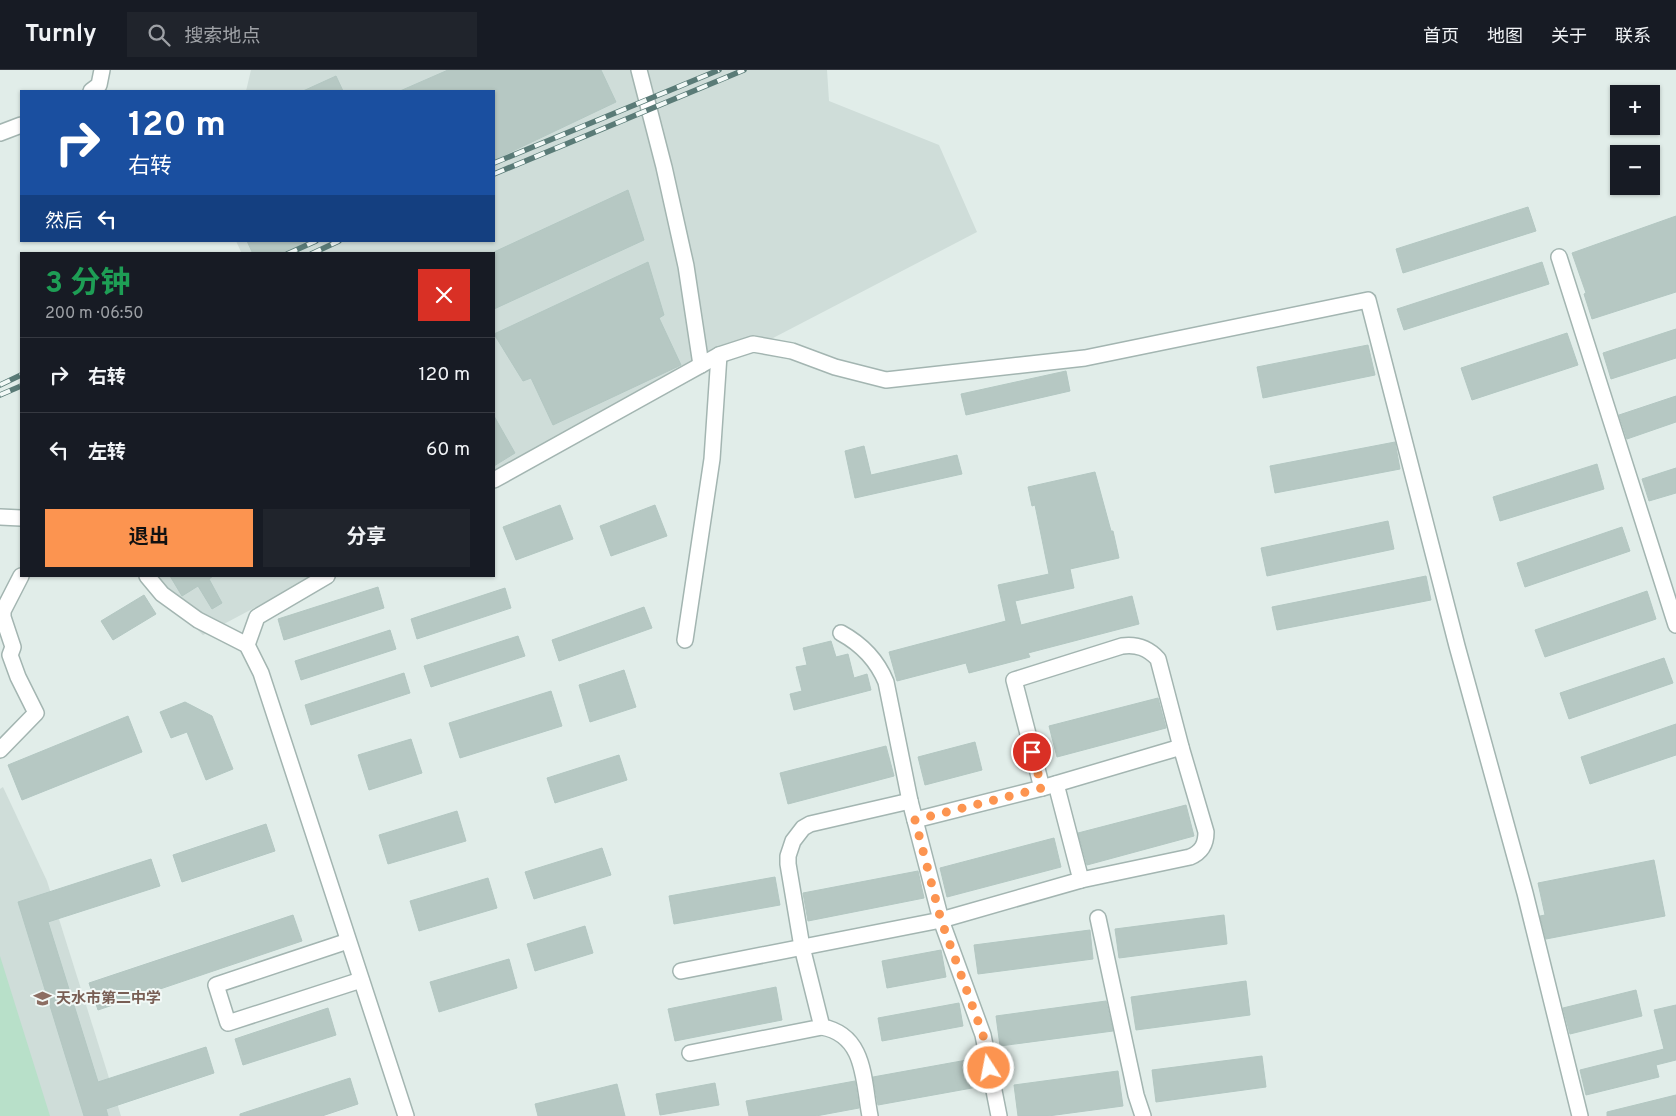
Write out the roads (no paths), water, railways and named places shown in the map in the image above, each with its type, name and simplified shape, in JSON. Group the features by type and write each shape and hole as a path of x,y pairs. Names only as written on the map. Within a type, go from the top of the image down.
{"street":[{"path":"92,90 99,85 102,70"},
{"path":"639,70 664,167 686,266 701,365"},
{"path":"0,133 20,125"},
{"path":"1560,257 1676,624"},
{"path":"495,479 719,355 753,344 792,351 835,368 886,380 1085,358 1368,300 1457,646 1524,893 1580,1116"},
{"path":"685,640 712,459 719,355"},
{"path":"0,518 20,518"},
{"path":"0,750 36,712 18,677 10,655 13,647 2,617 3,611 20,577"},
{"path":"148,577 162,594 198,620 247,645 261,673 406,1116"},
{"path":"247,645 257,617 325,577"},
{"path":"841,633 861,645 869,653 882,672 886,682 910,801 941,920 983,1035 999,1116"},
{"path":"681,971 941,920 1081,880 1190,858 1201,850 1205,844 1206,832 1158,659 1154,654 1136,645 1122,646 1014,680 1081,880"},
{"path":"915,820 1049,786 1181,746"},
{"path":"822,1027 802,947 788,864 789,848 803,828 818,822 910,801"},
{"path":"1098,918 1136,1096 1143,1116"},
{"path":"348,941 216,985 228,1023 361,980"},
{"path":"690,1053 822,1027 838,1032 855,1048 860,1062 870,1116"}],"railway":[{"path":"495,163 719,70"},
{"path":"495,174 744,70"},
{"path":"291,252 314,242"},
{"path":"315,252 337,242"},
{"path":"0,385 20,375"},
{"path":"0,395 20,386"}],"place":[{"name":"天水市第二中学","path":"42,998"}]}
